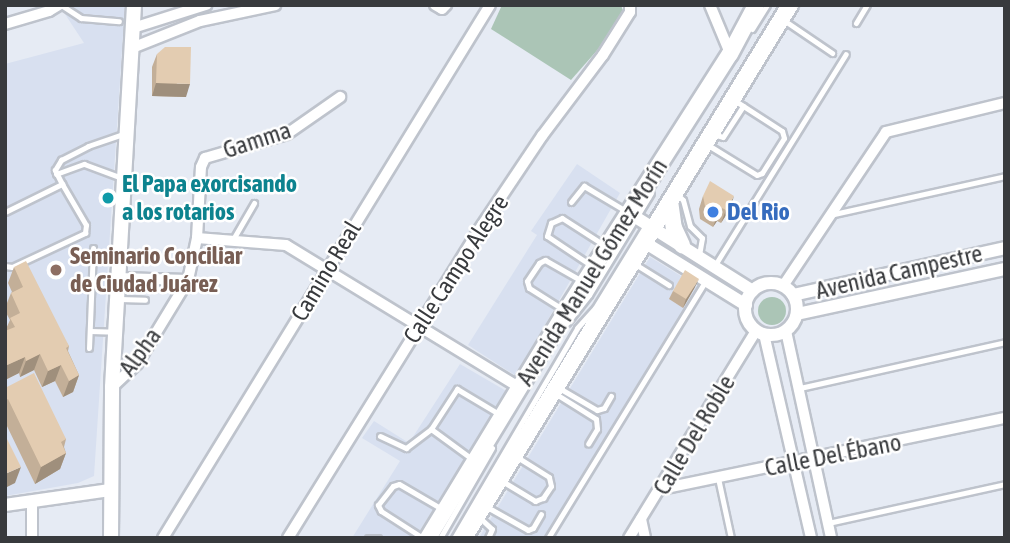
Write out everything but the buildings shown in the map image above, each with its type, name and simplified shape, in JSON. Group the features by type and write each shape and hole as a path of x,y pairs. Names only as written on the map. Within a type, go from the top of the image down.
{"main road":[{"path":"112,537 112,387 134,5"},
{"name":"Avenida Manuel Gómez Morín","path":"465,538 645,242 641,220 756,5"},
{"name":"Avenida Manuel Gómez Morín","path":"425,538 607,247 673,197 709,138 738,102 784,10"},
{"path":"673,197 674,228 682,245"}],"street":[{"path":"5,24 60,5"},
{"path":"133,28 206,5"},
{"path":"132,48 237,9 275,5"},
{"path":"435,5 442,9 446,5"},
{"name":"Camino Real","path":"163,538 490,5"},
{"name":"Calle Campo Alegre","path":"288,538 419,326 535,147 603,55 630,12 630,5"},
{"path":"710,5 730,54"},
{"path":"783,286 886,132 1001,103 1005,92"},
{"name":"Gamma","path":"197,239 201,167 205,158 287,134 340,97"},
{"path":"641,220 753,291"},
{"path":"197,239 281,244 328,269 519,387"},
{"name":"Alpha","path":"112,387 137,364 188,280 197,239"},
{"path":"645,242 746,305"},
{"name":"Avenida Campestre","path":"793,295 1005,248"},
{"path":"983,253 987,273"},
{"name":"Avenida Campestre","path":"797,314 1005,269"},
{"path":"118,278 188,280"},
{"path":"855,282 858,301"},
{"path":"811,538 795,462 760,332 747,319 746,305 753,291 767,283 783,286 793,295 797,314 786,331 831,538"},
{"path":"760,332 786,331"},
{"name":"Calle Del Roble","path":"629,538 760,332"},
{"name":"Calle Del Ébano","path":"661,489 1005,418"},
{"path":"5,505 110,489"},
{"path":"32,501 32,538"},
{"path":"641,519 645,538"}],"lane":[{"path":"60,5 80,18 119,21"},
{"path":"454,538 577,328 595,308 641,220 766,5"},
{"path":"856,23 867,5"},
{"path":"440,538 559,335 784,10 832,53"},
{"path":"715,265 846,54"},
{"path":"709,138 752,174 762,173 784,134 738,102"},
{"path":"5,266 19,263 86,232 56,174 56,165 76,152 127,132"},
{"path":"76,152 81,164"},
{"path":"56,174 81,164 124,178"},
{"path":"830,215 1005,176"},
{"path":"5,212 62,184"},
{"path":"571,202 584,186 641,220"},
{"path":"673,197 683,200 690,226 702,238 699,255"},
{"path":"232,241 254,203"},
{"path":"594,267 547,236 551,223 562,218 607,247"},
{"path":"89,348 93,248"},
{"path":"565,311 529,288 527,281 539,263 545,260 585,282"},
{"path":"632,262 669,285"},
{"path":"19,263 26,276"},
{"path":"548,538 706,280"},
{"path":"117,299 145,300"},
{"path":"90,331 115,332"},
{"path":"800,388 1005,342"},
{"path":"380,436 406,448 431,429 457,389 502,415"},
{"path":"555,389 597,410 604,408 611,396"},
{"path":"555,389 596,419 597,429 588,444"},
{"path":"431,429 474,460"},
{"path":"500,479 535,501 543,498 551,486 549,477 515,455"},
{"path":"718,478 732,538"},
{"path":"425,538 379,508 393,486 399,484 444,511"},
{"path":"828,523 1005,484"},
{"path":"480,511 528,530 533,528 541,514"},
{"path":"480,511 492,528 488,538"},
{"path":"368,538 378,538"}],"shaded area":[{"name":"Seminario Conciliar de Ciudad Juárez","path":"59,5 125,5 94,476 78,483 5,496 5,64 84,43"},
{"path":"577,164 620,193 516,376 468,345 537,235 531,231"},
{"path":"650,257 699,287 544,538 479,538"},
{"path":"460,364 508,392 415,538 352,538 400,461 362,438 374,421 409,443"}],"green space":[{"path":"502,5 621,5 623,11 608,38 571,80 491,29"},
{"path":"772,297 782,301 786,311 782,321 772,325 762,321 758,311 762,301"}],"place":[{"name":"El Papa exorcisando a los rotarios","path":"108,198"},
{"name":"Del Rio","path":"713,212"},
{"name":"Seminario Conciliar de Ciudad Juárez","path":"56,270"}]}
